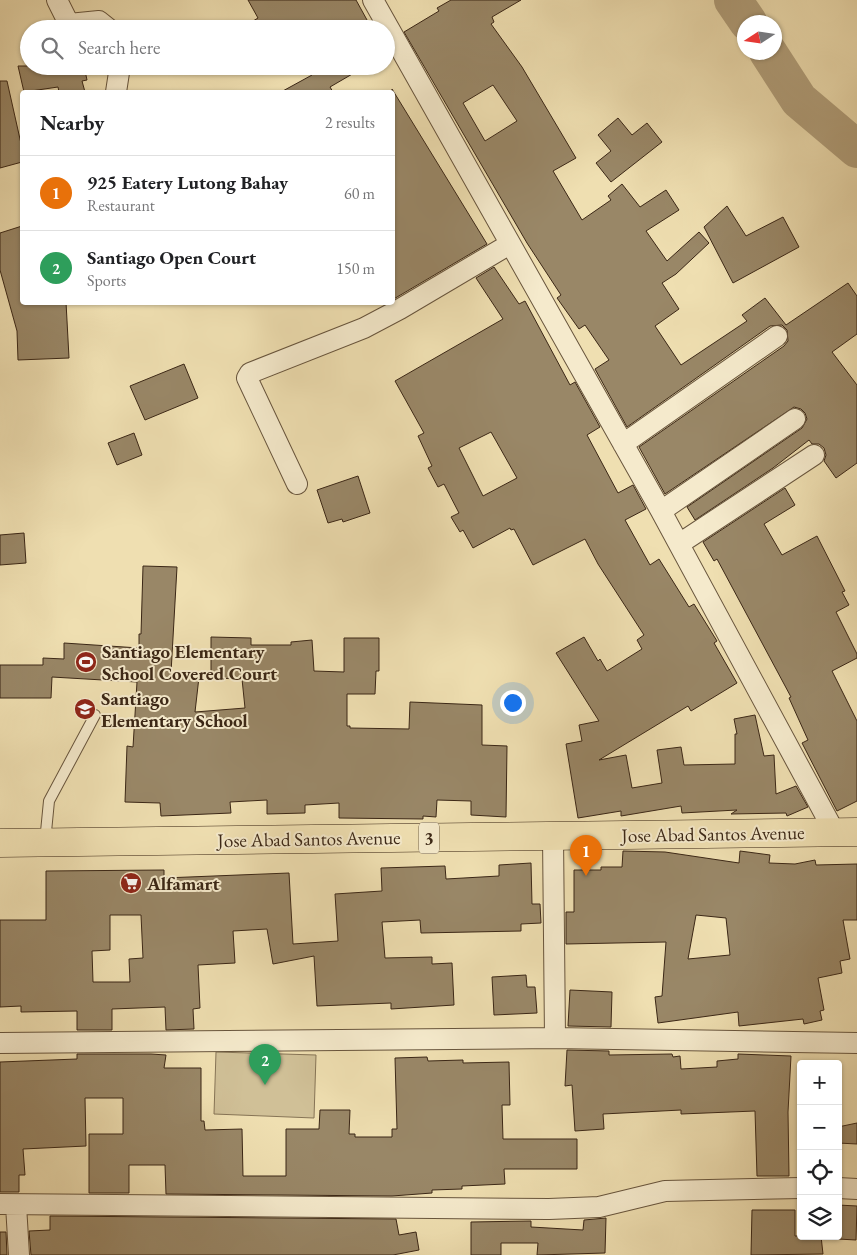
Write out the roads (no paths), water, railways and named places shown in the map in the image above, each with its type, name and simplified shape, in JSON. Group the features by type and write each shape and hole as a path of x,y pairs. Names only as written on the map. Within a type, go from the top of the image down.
{"highway":[{"name":"Jose Abad Santos Avenue","path":"0,843 846,833"}],"street":[{"path":"57,0 67,20"},
{"path":"373,0 384,20"},
{"path":"395,39 679,544 846,833"},
{"path":"116,90 119,75"},
{"path":"296,484 247,378 250,373 364,328 400,310 510,244"},
{"path":"623,444 778,336"},
{"path":"661,511 795,419"},
{"path":"679,544 814,455"},
{"path":"553,836 555,1038"},
{"path":"0,1043 555,1038 857,1043"},
{"path":"19,1255 8,1205 549,1209 599,1207 665,1191 797,1188"},
{"path":"842,1188 857,1189"}],"lane":[{"path":"45,842 49,800 94,715"}],"waterway":[{"path":"733,0 743,15"},
{"path":"773,60 799,100 857,149"}],"place":[{"name":"Santiago Elementary School Covered Court","path":"86,662"},
{"name":"Santiago Elementary School","path":"85,709"},
{"name":"925 Eatery Lutong Bahay","path":"586,876"},
{"name":"Alfamart","path":"131,883"},
{"name":"Santiago Open Court","path":"265,1085"}]}
